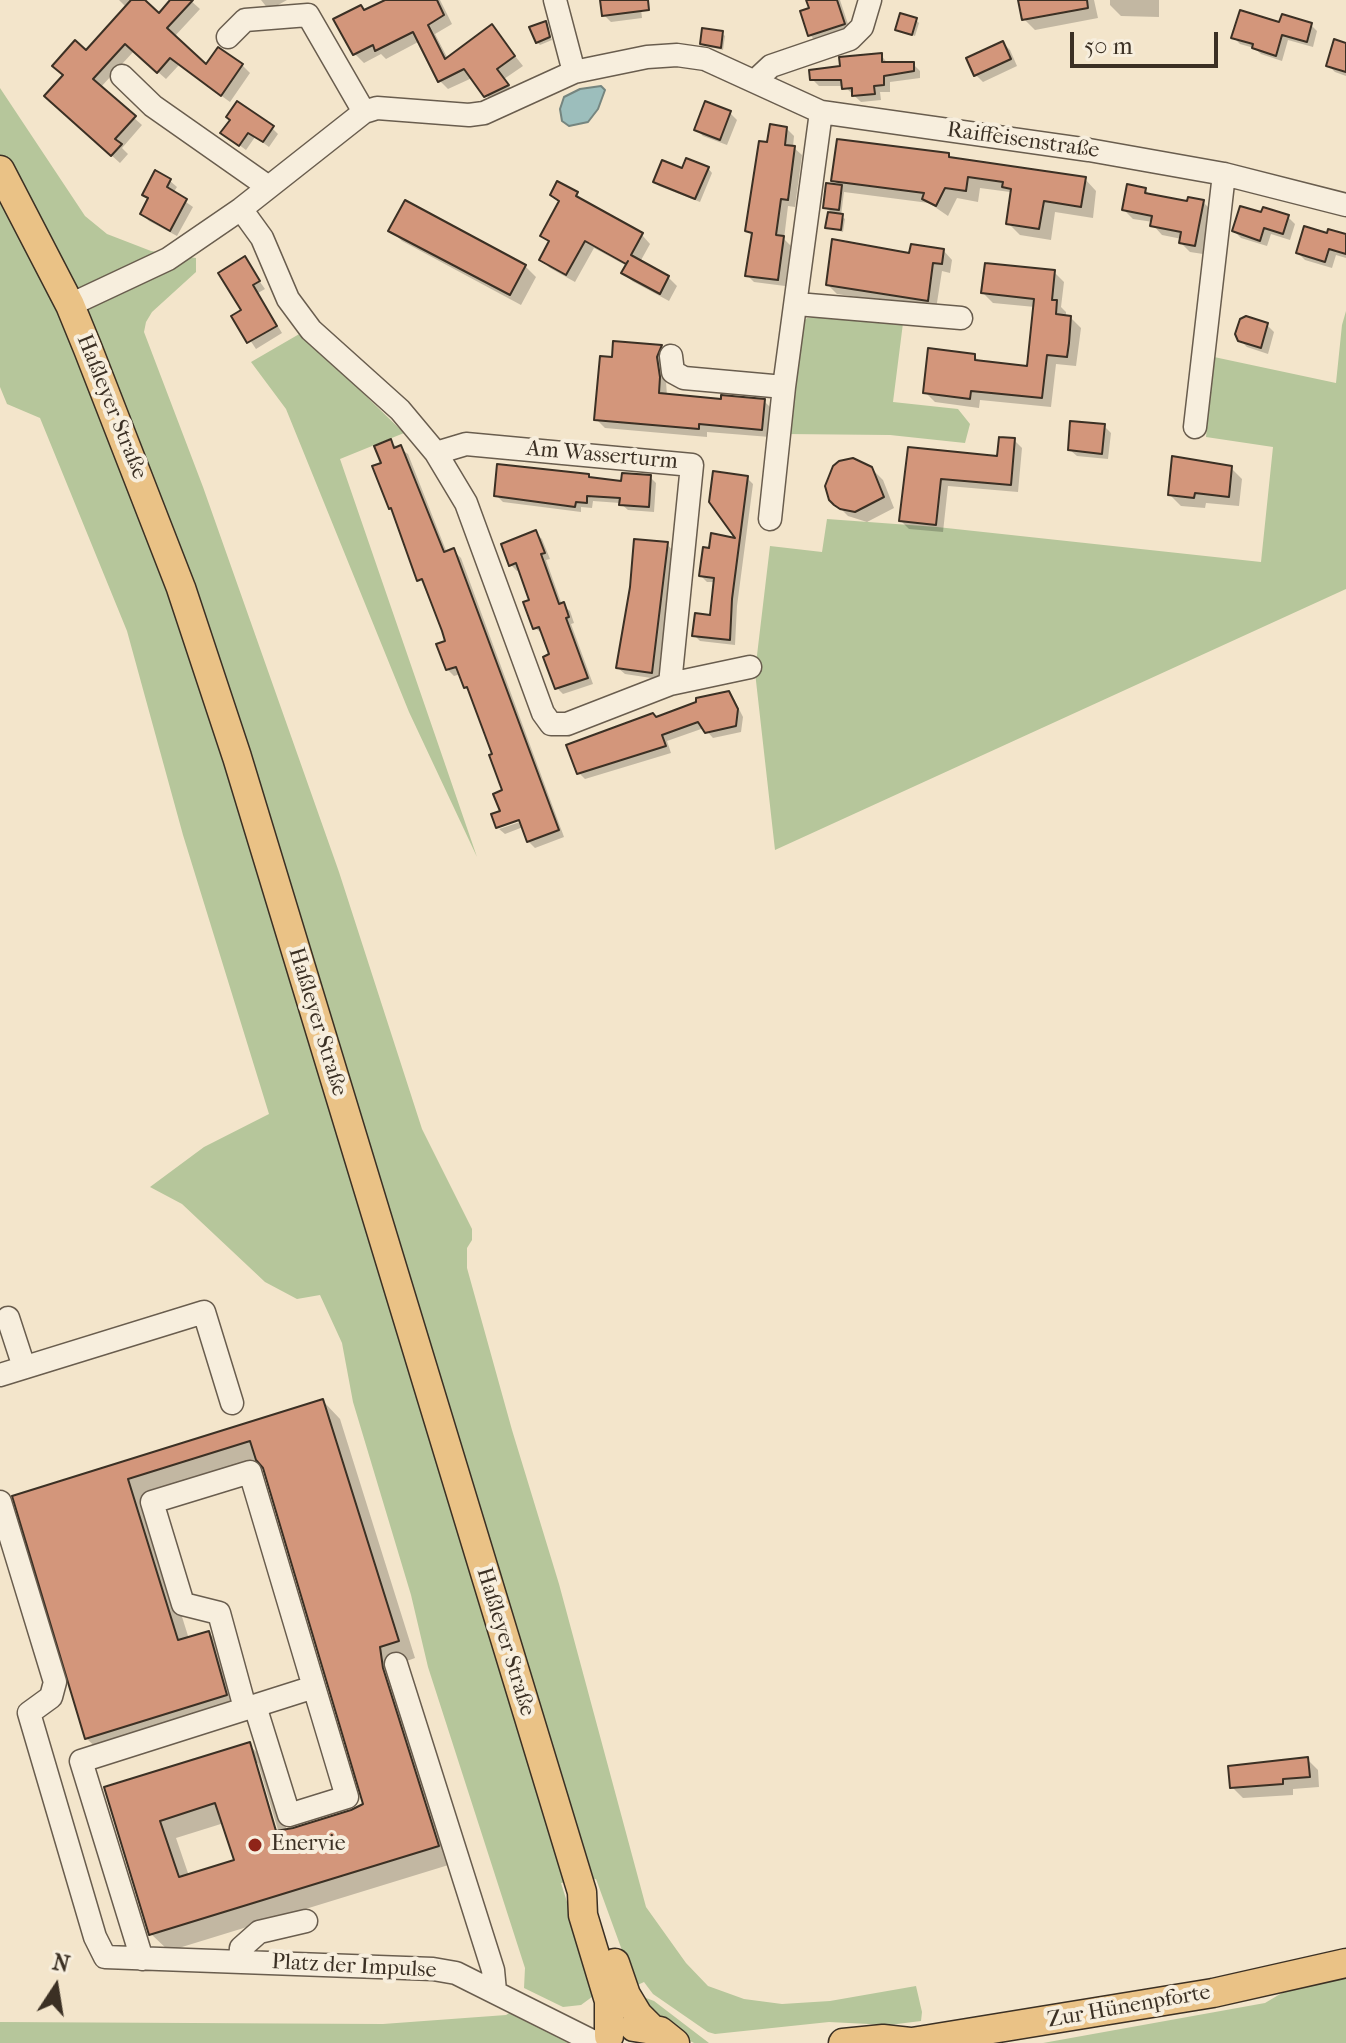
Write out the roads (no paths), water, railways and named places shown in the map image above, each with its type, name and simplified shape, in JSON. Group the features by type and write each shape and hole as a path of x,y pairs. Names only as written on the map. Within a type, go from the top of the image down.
{"main road":[{"name":"Haßleyer Straße","path":"0,170 70,305 172,563 237,757 582,1892 583,1915 609,2001 602,2041"},
{"name":"Haßleyer Straße","path":"582,1892 596,1913 626,1995 638,2015 651,2028"},
{"name":"Zur Hünenpforte","path":"843,2043 883,2039 908,2042 1213,1993 1346,1963"},
{"path":"602,2041 629,2027 651,2028 675,2043"}],"street":[{"path":"555,0 574,72"},
{"path":"756,80 771,66 850,39 862,27 870,0"},
{"path":"70,305 168,259 241,209 364,112 308,15 245,20 228,37"},
{"name":"Raiffeisenstraße","path":"364,112 377,108 469,115 484,113 574,72 647,57 677,55 705,59 821,112 1089,150 1224,174 1346,205"},
{"path":"122,76 153,106 267,186"},
{"path":"770,519 784,387 821,112"},
{"path":"1195,427 1224,174"},
{"path":"241,209 262,238 288,299 311,330 400,410 436,453 466,503 543,713 551,724 567,724 670,684 750,667"},
{"path":"797,304 961,318"},
{"path":"671,356 673,372 684,378 784,387"},
{"name":"Am Wasserturm","path":"436,453 466,444 692,465 670,684"},
{"path":"0,1375 204,1312 232,1403"},
{"path":"8,1318 24,1367"},
{"path":"250,1472 314,1687 347,1797 289,1815 219,1613 183,1604 152,1502 250,1472"},
{"name":"Platz der Impulse","path":"0,1502 55,1682 51,1697 29,1713 95,1937 105,1957 433,1969 456,1973 602,2041"},
{"path":"396,1664 493,1970 495,1991"},
{"path":"142,1959 81,1761 314,1687"},
{"name":"Platz der Impulse","path":"240,1961 241,1948 259,1932 306,1921"}],"water":[{"path":"601,86 605,90 598,109 588,122 569,126 562,121 560,109 564,97 580,89"}],"place":[{"name":"Enervie","path":"255,1845"}]}
